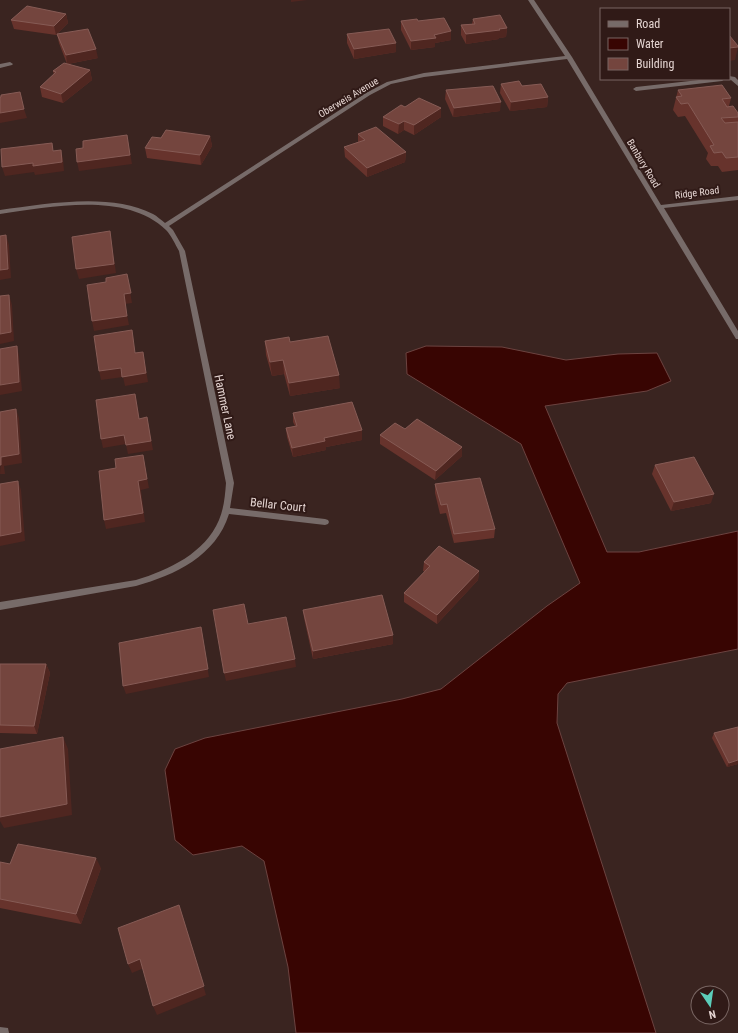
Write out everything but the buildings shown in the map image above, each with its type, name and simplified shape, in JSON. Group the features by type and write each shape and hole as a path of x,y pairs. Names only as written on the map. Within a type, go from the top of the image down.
{"street":[{"name":"Banbury Road","path":"531,0 569,58 738,337"},
{"name":"Oberweis Avenue","path":"164,226 368,94 389,83 424,75 569,58"},
{"path":"0,66 10,64"},
{"path":"730,78 733,78 738,84"},
{"path":"636,88 712,80"},
{"name":"Ridge Road","path":"659,207 738,198"},
{"name":"Hammer Lane","path":"0,212 62,204 98,202 141,211 164,226 176,238 182,251 230,483 230,497 227,511 212,539 187,562 163,574 137,582 0,606"},
{"name":"Bellar Court","path":"227,511 325,522"}],"water":[{"path":"426,346 502,347 566,360 618,354 657,353 671,381 647,391 545,406 607,552 639,552 738,531 738,649 567,683 558,694 557,723 656,1033 296,1033 288,967 264,861 242,846 193,855 175,840 165,770 175,749 205,738 402,699 441,689 547,606 580,583 521,444 407,374 406,353"}]}
